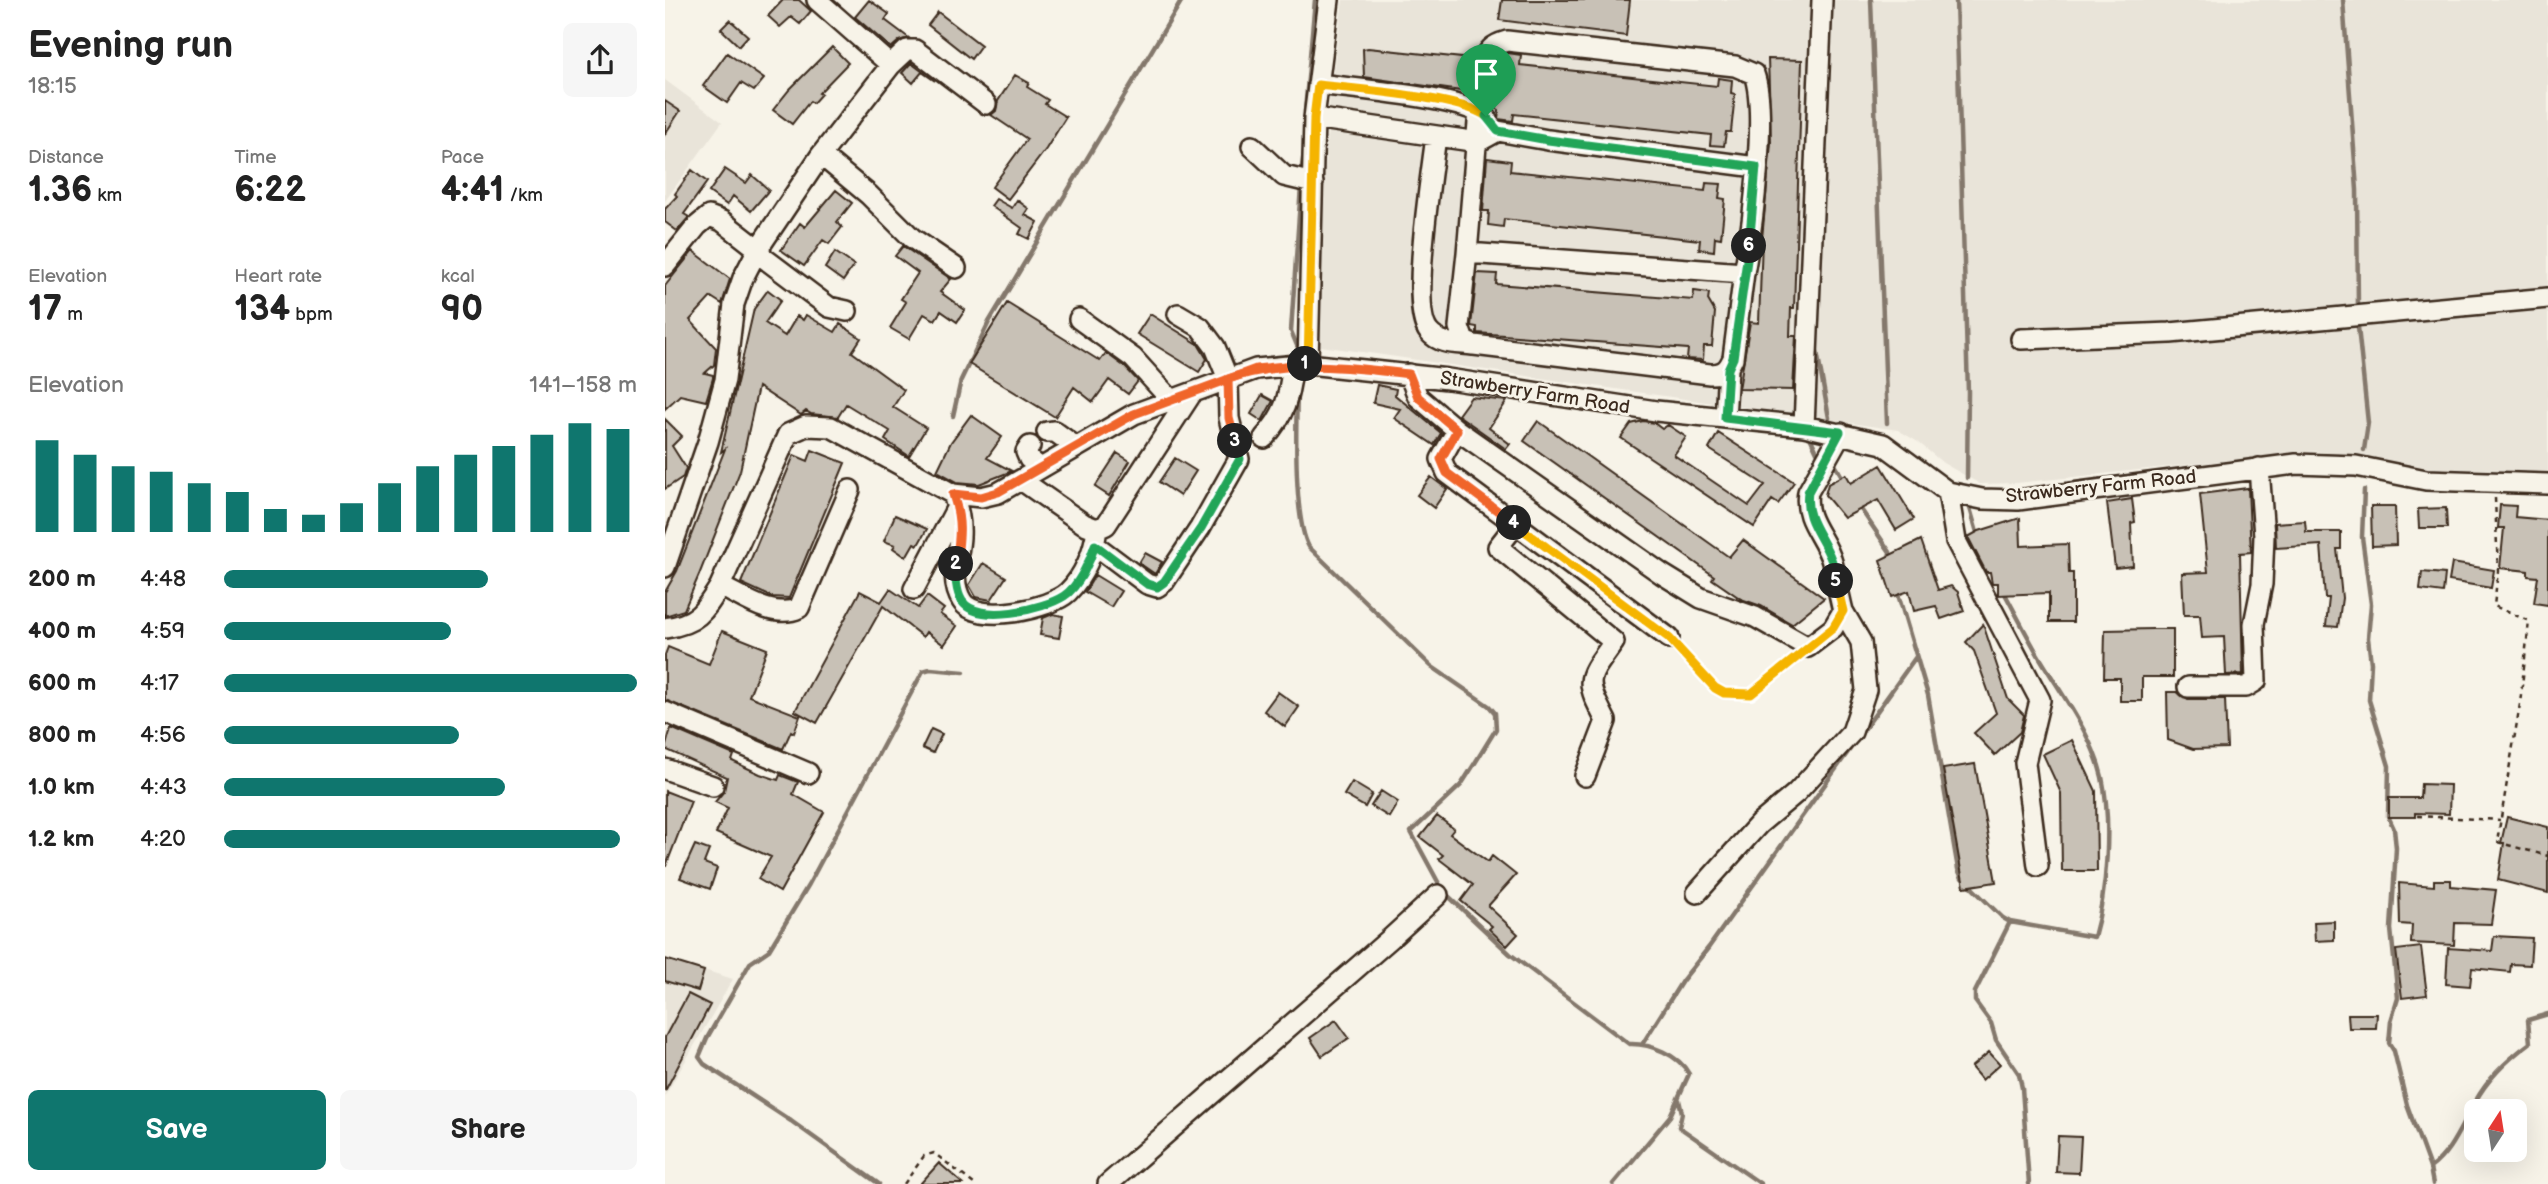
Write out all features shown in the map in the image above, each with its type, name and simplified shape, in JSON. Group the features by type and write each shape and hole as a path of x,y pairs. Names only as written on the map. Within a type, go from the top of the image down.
{"street":[{"path":"817,0 839,7 891,65"},
{"path":"1264,438 1281,419 1301,365 1305,181 1329,0"},
{"path":"1804,426 1822,0"},
{"path":"1473,345 1464,341 1459,327 1478,142 1478,110 1487,50 1507,41 1735,66 1754,74 1759,89 1756,167 1733,358 1728,369 1725,418"},
{"path":"667,556 708,442 725,380 734,304 743,278 757,251 821,155 891,65 907,50 915,50 986,104"},
{"path":"1318,85 1404,96 1478,110 1498,131 1756,167"},
{"path":"1314,118 1478,142 1498,131"},
{"path":"1436,136 1420,286 1420,312 1427,331 1441,342 1710,374 1720,374 1728,369"},
{"path":"1252,146 1285,176 1305,181"},
{"path":"821,155 869,195 912,238 956,268"},
{"path":"665,267 709,216 722,221 829,306 847,311"},
{"path":"1467,253 1744,273"},
{"path":"2021,339 2170,332 2548,298"},
{"path":"1021,480 1084,524 1147,584 1157,587 1164,582 1201,528 1240,459 1229,418 1228,379 1215,347 1200,327 1178,314"},
{"path":"1079,319 1133,358 1172,401"},
{"name":"Strawberry Farm Road","path":"665,628 684,625 696,618 720,586 788,434 806,426 831,427 848,435 955,501 998,492 1134,414 1256,369 1301,365 1409,374 1569,400 1840,432 1883,444 1948,492 1982,499 2018,500 2259,468 2325,463 2426,480 2548,484"},
{"path":"1409,374 1418,397 1457,430 1662,574 1701,598 1755,617 1808,647 1833,628 1843,611"},
{"path":"955,501 960,516 960,538 955,577 962,601 974,611 995,614 1030,610 1065,595 1074,586 1096,537 1192,393"},
{"path":"1047,432 1054,430 1076,447"},
{"path":"1457,430 1442,453 1442,464 1447,473 1669,638"},
{"path":"1697,893 1759,824 1796,793 1852,732 1866,690 1861,642 1843,611 1832,560 1807,512 1808,492 1840,432"},
{"path":"1031,446 1026,452 1029,459 1041,468"},
{"path":"2188,687 2246,687 2256,681 2254,624 2262,584 2264,536 2259,468"},
{"path":"720,586 775,612 788,613 799,607 850,490"},
{"path":"1948,492 1955,541 2040,700 2025,763 2038,866"},
{"path":"914,589 955,501"},
{"path":"1516,524 1498,547 1613,642 1590,676 1591,691 1606,721 1585,776"},
{"path":"665,712 809,773"},
{"path":"665,769 713,786"},
{"path":"1108,1184 1438,895"}],"path":[{"path":"2494,482 2498,571 2494,606 2529,621 2520,704 2497,842 2548,856"},
{"path":"1669,638 1715,688 1724,693 1738,695 1751,694 1808,647"},
{"path":"2417,816 2500,820"},
{"path":"904,1184 924,1156 934,1153 974,1184"}],"shaded area":[{"path":"1343,0 2548,0 2548,473 2413,468 2316,451 2017,483 1980,484 1943,463 1918,442 1898,430 1314,345 1330,93"},
{"path":"665,80 722,122 665,201"},
{"path":"665,958 733,979 665,1096"}],"building":[{"path":"783,0 799,0 811,11 800,24 791,17 780,27 768,16"},
{"path":"869,0 889,14 885,20 909,38 899,41 891,48 855,17"},
{"path":"1502,0 1630,0 1626,36 1499,20"},
{"path":"938,12 981,45 971,59 928,25"},
{"path":"730,20 748,36 739,46 721,29"},
{"path":"832,47 848,63 813,103 810,101 792,124 773,110"},
{"path":"1363,49 1471,59 1468,92 1364,77"},
{"path":"727,53 764,79 754,91 741,83 727,103 703,86"},
{"path":"1508,53 1521,55 1520,65 1717,86 1718,78 1732,80 1731,93 1735,94 1731,132 1726,132 1724,146 1710,145 1711,135 1514,114 1513,121 1498,119 1499,110 1492,106 1495,66 1500,57"},
{"path":"1768,59 1802,60 1794,308 1791,308 1790,336 1796,336 1793,390 1739,389 1750,322 1759,323 1762,239 1771,143"},
{"path":"911,63 935,81 922,72 913,83 902,73"},
{"path":"1015,75 1029,83 1027,87 1048,100 1045,104 1066,117 1046,149 1008,199 992,187 1027,139 991,115 996,111 998,101"},
{"path":"665,101 680,111 665,134"},
{"path":"1487,158 1511,161 1510,171 1705,191 1706,183 1721,184 1719,198 1725,199 1721,238 1715,237 1714,251 1699,249 1700,240 1504,219 1503,227 1488,225 1489,211 1483,211"},
{"path":"725,169 746,183 752,175 769,190 751,211 733,196 727,205 709,192"},
{"path":"692,170 707,182 684,214 689,217 677,231 665,222 665,209 677,196 675,194"},
{"path":"836,190 852,203 837,222 842,227 829,244 823,240 804,266 781,250 800,223 805,227"},
{"path":"996,199 1012,208 1017,200 1029,209 1025,215 1038,222 1029,239 1019,234 1022,228 991,206"},
{"path":"903,246 951,279 940,292 965,310 957,322 941,311 935,320 924,314 909,339 890,328 906,302 901,299 918,273 895,256"},
{"path":"693,251 730,279 722,304 711,297 690,320 716,348 714,365 705,373 713,375 713,378 706,401 680,395 665,409 665,286"},
{"path":"835,252 854,265 843,281 825,268"},
{"path":"1477,273 1497,274 1496,284 1693,300 1694,291 1709,293 1708,300 1715,312 1712,346 1704,346 1703,360 1687,359 1688,349 1477,333 1477,327 1471,326"},
{"path":"768,290 781,300 765,323 785,336 797,316 803,320 806,315 835,332 840,324 861,338 852,352 904,390 893,407 926,428 909,456 885,440 890,431 846,404 838,417 806,411 801,415 758,387 740,471 699,575 684,610 665,616 665,592 677,571 725,449 721,452 754,309"},
{"path":"1007,303 1100,361 1106,353 1138,381 1128,394 1109,380 1093,402 1074,387 1055,417 969,364"},
{"path":"1150,314 1198,344 1207,359 1199,372 1137,334"},
{"path":"1377,385 1396,389 1395,395 1441,433 1434,445 1394,418 1400,409 1373,403"},
{"path":"1262,395 1273,401 1262,421 1251,414"},
{"path":"1471,397 1507,401 1489,428 1510,444 1506,449 1458,415"},
{"path":"971,415 1002,437 987,458 1012,471 979,484 957,482 937,471 951,442"},
{"path":"665,419 682,436 672,446 686,468 683,477 665,489"},
{"path":"1538,421 1729,557 1743,540 1824,598 1792,624 1761,606 1741,599 1712,579 1714,576 1524,441"},
{"path":"1643,421 1654,423 1662,429 1668,425 1686,437 1674,455 1749,506 1765,485 1709,449 1718,433 1794,482 1778,504 1772,500 1754,527 1621,438 1631,424"},
{"path":"812,450 845,463 789,598 772,597 741,583 794,455 808,461"},
{"path":"1117,453 1130,461 1109,496 1095,487"},
{"path":"1175,458 1196,471 1180,496 1159,482"},
{"path":"1881,465 1914,519 1896,530 1878,500 1844,518 1825,495 1828,484 1846,474 1851,483"},
{"path":"1431,477 1447,489 1434,508 1417,495"},
{"path":"2248,488 2251,552 2240,553 2243,674 2226,675 2224,637 2202,638 2200,615 2184,615 2182,573 2208,572 2200,494"},
{"path":"2132,499 2135,522 2131,523 2133,566 2115,568 2107,503"},
{"path":"2500,505 2516,506 2515,517 2548,520 2548,605 2534,603 2538,577 2528,576 2528,571 2500,568 2504,528 2498,528"},
{"path":"2371,506 2395,506 2396,545 2372,546"},
{"path":"2446,508 2447,528 2419,528 2418,509"},
{"path":"895,515 927,529 918,545 914,543 906,557 893,548 895,545 884,541"},
{"path":"2020,518 2021,546 2068,544 2069,573 2073,573 2073,622 2049,622 2049,593 1998,595 1998,583 1992,583 1990,572 1986,572 1968,537"},
{"path":"2305,521 2306,532 2341,532 2341,549 2337,549 2342,598 2338,627 2326,626 2329,598 2325,598 2321,545 2276,548 2275,523"},
{"path":"1921,540 1938,590 1951,586 1958,592 1964,611 1941,619 1936,606 1914,611 1909,591 1892,597 1880,560"},
{"path":"1145,553 1162,562 1155,574 1139,563"},
{"path":"983,563 1006,577 991,600 976,597 969,585"},
{"path":"2452,563 2494,570 2491,588 2449,581"},
{"path":"2422,572 2445,574 2443,593 2420,590"},
{"path":"1095,575 1121,591 1111,607 1085,592"},
{"path":"890,589 918,608 927,596 944,609 940,614 957,626 944,645 926,632 923,637 883,606 817,723 795,711 860,591 881,602"},
{"path":"1053,614 1063,616 1059,638 1040,635 1043,618"},
{"path":"1983,624 2008,699 2024,715 2020,732 1995,755 1974,733 1996,713 1974,651 1966,642"},
{"path":"2173,629 2173,677 2142,677 2142,701 2120,701 2120,678 2104,678 2105,630"},
{"path":"722,631 767,649 749,696 800,716 794,733 791,731 783,749 665,700 665,655 668,647 709,664"},
{"path":"1278,692 1299,707 1285,727 1264,711"},
{"path":"2167,692 2177,692 2188,699 2225,699 2227,748 2193,749 2168,740"},
{"path":"671,728 734,755 732,761 760,774 778,780 780,775 798,782 793,794 824,812 780,892 758,879 771,857 716,833 728,808 715,802 724,791 727,777 665,749"},
{"path":"931,729 942,734 933,753 922,748"},
{"path":"2072,740 2096,791 2097,871 2062,871 2061,793 2043,754"},
{"path":"1975,764 1996,882 1964,887 1943,769"},
{"path":"1352,782 1372,794 1365,807 1344,795"},
{"path":"2421,784 2450,785 2449,814 2415,813 2415,817 2389,817 2389,798 2420,798"},
{"path":"665,791 691,801 666,866 665,866"},
{"path":"1381,791 1398,802 1389,817 1371,806"},
{"path":"1437,816 1454,829 1450,834 1488,862 1492,856 1516,875 1488,906 1518,934 1507,946 1489,929 1492,926 1461,901 1473,885 1439,859 1443,855 1420,837"},
{"path":"2507,817 2548,827 2548,893 2498,880 2504,843 2501,843"},
{"path":"695,845 709,850 704,863 717,868 710,889 680,878"},
{"path":"2434,880 2451,880 2451,886 2496,890 2491,924 2455,923 2454,945 2411,943 2412,925 2400,924 2399,883 2434,886"},
{"path":"2334,921 2334,940 2315,941 2314,922"},
{"path":"2494,936 2532,938 2530,965 2511,964 2510,972 2472,968 2470,986 2446,984 2448,948 2492,951"},
{"path":"2421,947 2427,995 2402,998 2396,950"},
{"path":"665,959 704,971 698,991 665,981"},
{"path":"688,994 710,1005 665,1091 665,1037"},
{"path":"2348,1014 2377,1014 2376,1028 2349,1028"},
{"path":"1336,1020 1349,1038 1322,1056 1310,1038"},
{"path":"1989,1052 2000,1064 1982,1080 1971,1067"},
{"path":"2058,1136 2081,1137 2079,1173 2056,1172"},
{"path":"939,1163 963,1184 920,1184"}],"waterway":[{"path":"953,416 961,380 989,322 1182,0"},
{"path":"1305,111 1315,0"},
{"path":"1871,0 1887,423"},
{"path":"1956,0 1968,392 1967,478"},
{"path":"2343,0 2357,190 2358,310"},
{"path":"1301,174 1304,151"},
{"path":"1298,348 1291,331 1301,186"},
{"path":"2358,327 2368,423 2364,450"},
{"path":"1816,346 1829,418"},
{"path":"1297,393 1298,496 1304,534 1309,547 1431,666 1495,713 1496,729 1461,785 1411,832 1443,891 1510,954 1629,1044 1663,1051 1678,1061 1689,1074 1670,1116 1613,1184"},
{"path":"1810,437 1817,452"},
{"path":"1832,459 1845,482"},
{"path":"2364,490 2362,537 2371,604 2368,638 2371,663 2369,700 2389,766 2388,816 2394,829 2396,848 2391,929 2398,998 2391,1021 2389,1043 2394,1051 2407,1105 2430,1168 2433,1184"},
{"path":"1968,501 1978,536"},
{"path":"1858,505 1890,552 1889,559"},
{"path":"1897,591 1928,695 1958,869 1962,878 2010,922 2094,937 2107,857 2107,815 2102,777 2084,730 2035,650 2004,592"},
{"path":"1643,1043 1682,981 1915,658"},
{"path":"879,1184 791,1121 704,1064 699,1057 750,963 769,950 809,884 923,671 930,669 964,672"},
{"path":"2010,922 1975,992 1975,1001 1991,1023 1996,1040 2019,1074 2029,1184"},
{"path":"2430,1168 2450,1146 2492,1077 2530,1043 2528,1020 2548,1014"},
{"path":"1679,1100 1682,1113 1679,1127 1761,1184"}],"route":[{"path":"1486,116 1478,110 1443,103 1318,85 1314,118 1308,364 1288,365 1256,369 1228,379 1172,401 1134,414 998,492 981,497 953,494 960,516 955,577 962,601 974,611 995,614 1030,610 1065,595 1074,586 1095,545 1147,584 1157,587 1164,582 1201,528 1240,459 1229,418 1228,379 1256,369 1308,364 1409,374 1418,397 1457,430 1442,453 1442,464 1447,473 1669,638 1707,681 1724,693 1751,694 1833,628 1843,611 1832,560 1814,529 1807,512 1807,502 1808,492 1840,432 1725,418 1728,369 1733,358 1748,253 1756,167 1498,131 1486,116"}]}
